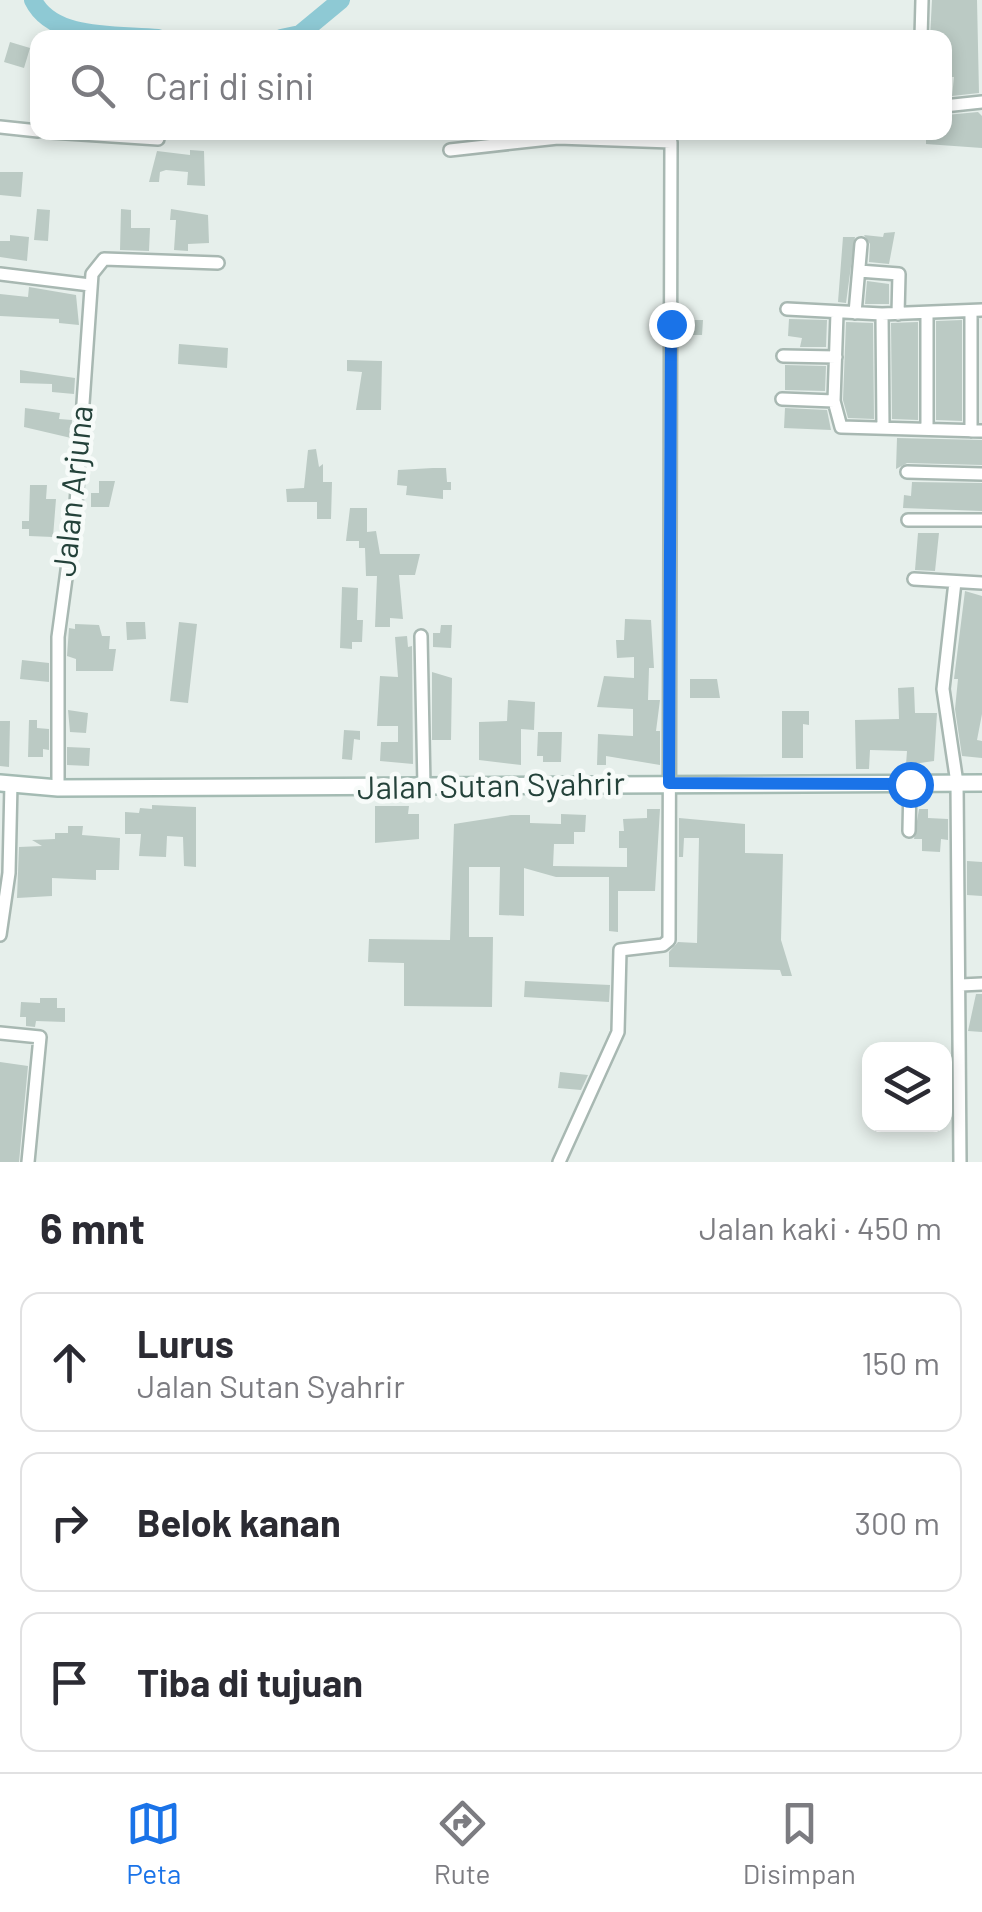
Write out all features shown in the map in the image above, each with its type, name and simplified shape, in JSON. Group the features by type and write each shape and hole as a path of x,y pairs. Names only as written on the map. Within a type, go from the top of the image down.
{"street":[{"path":"921,30 922,0"},
{"path":"952,105 982,102 982,89"},
{"path":"0,127 30,130"},
{"path":"450,150 540,140"},
{"path":"559,1162 618,1032 620,950 663,945 669,940 671,142 614,140"},
{"path":"855,313 861,244"},
{"path":"0,274 90,285 104,258 218,263"},
{"path":"858,271 899,274 898,314"},
{"name":"Jalan Arjuna","path":"58,788 58,637 76,504 90,285"},
{"path":"787,309 882,314 976,311 977,431 841,427 834,401 837,313"},
{"path":"882,314 883,428"},
{"path":"927,430 928,314"},
{"path":"783,356 836,357"},
{"path":"782,400 834,401"},
{"path":"906,472 982,474"},
{"path":"908,520 982,520"},
{"path":"914,579 982,582"},
{"path":"954,582 943,689 957,783 960,1162"},
{"path":"421,636 424,788"},
{"path":"0,933 8,872 5,783"},
{"name":"Jalan Sutan Syahrir","path":"5,783 58,788 982,784"},
{"path":"908,831 910,784"},
{"path":"961,985 982,984"},
{"path":"0,1032 40,1037 28,1162"}],"building":[{"path":"932,0 977,0 979,93 952,96 952,30 930,30"},
{"path":"10,42 30,48 24,68 4,62"},
{"path":"978,112 982,116 982,148 926,144 926,140 952,140 952,114"},
{"path":"190,150 204,151 205,186 187,185 188,172 166,170 160,172 159,182 149,182 157,151 190,155"},
{"path":"0,172 23,172 21,197 0,195"},
{"path":"37,209 50,210 48,241 34,240"},
{"path":"121,209 131,210 131,228 150,228 149,251 120,250"},
{"path":"171,209 208,215 209,243 188,244 188,251 174,250 176,220 170,220"},
{"path":"895,232 889,264 869,262 870,244 864,235 883,237 884,233"},
{"path":"10,235 29,237 27,261 0,257 0,241 10,241"},
{"path":"843,237 855,237 846,303 838,302"},
{"path":"867,281 889,284 889,304 865,304"},
{"path":"29,287 76,295 79,325 59,323 59,319 0,316 0,294 28,297"},
{"path":"789,319 827,320 826,347 800,347 802,338 788,336"},
{"path":"681,320 703,320 702,335 681,335"},
{"path":"962,320 962,421 936,420 936,321"},
{"path":"846,322 873,323 874,419 848,418 843,400"},
{"path":"918,322 918,420 892,419 891,323"},
{"path":"179,344 228,348 227,368 178,364"},
{"path":"347,360 382,361 381,410 356,410 362,372 347,371"},
{"path":"785,365 826,366 825,391 785,390"},
{"path":"20,370 75,378 74,394 52,392 52,384 20,383"},
{"path":"25,408 60,413 59,419 72,420 71,438 24,427"},
{"path":"785,408 827,410 831,430 784,428"},
{"path":"897,438 982,440 982,465 907,463 896,469"},
{"path":"316,449 319,467 323,464 323,482 332,482 331,519 317,519 317,502 287,502 286,489 304,488 308,450"},
{"path":"446,468 451,490 443,490 443,499 406,495 407,486 397,485 398,470"},
{"path":"99,481 115,481 109,507 91,507 91,493 99,493"},
{"path":"912,482 982,483 982,511 903,508 904,495 911,496"},
{"path":"30,485 47,485 46,499 56,499 53,537 29,536 29,529 22,529 22,521 29,521"},
{"path":"350,508 367,508 367,532 376,531 380,554 420,554 415,575 399,575 403,619 390,618 390,627 375,627 377,576 366,576 365,548 359,548 359,541 346,541"},
{"path":"918,533 939,533 935,571 915,570"},
{"path":"342,587 358,588 357,620 363,620 362,642 352,642 352,649 340,648"},
{"path":"965,591 982,596 982,714 977,740 982,741 982,758 962,756 955,709 958,679 954,679"},
{"path":"625,619 651,620 654,668 649,668 648,700 660,700 656,731 660,731 660,765 606,756 606,765 597,765 598,734 633,736 633,709 597,707 604,676 634,678 634,657 617,658 616,640 624,640"},
{"path":"126,622 145,622 146,639 127,640"},
{"path":"179,622 197,624 188,703 170,701"},
{"path":"75,624 99,625 102,636 110,636 109,649 116,649 113,671 76,671 76,659 67,656 69,628 75,629"},
{"path":"441,625 452,625 451,648 433,647 433,633 440,633"},
{"path":"407,636 408,647 412,646 413,764 380,761 381,742 398,742 398,726 377,726 380,676 398,677 395,637"},
{"path":"22,660 49,663 49,682 20,679"},
{"path":"432,672 452,678 451,740 432,740"},
{"path":"690,679 717,679 720,698 690,698"},
{"path":"914,687 915,713 937,713 934,761 906,765 907,751 870,750 869,769 856,769 855,720 899,719 898,688"},
{"path":"508,700 535,702 534,730 521,729 521,765 479,760 479,722 507,721"},
{"path":"68,710 88,713 86,733 70,732"},
{"path":"782,711 809,711 809,725 803,724 803,758 782,758"},
{"path":"29,720 37,720 37,728 49,729 49,750 43,749 43,757 28,757"},
{"path":"0,721 10,721 9,767 0,766"},
{"path":"344,730 360,731 360,740 354,739 352,760 342,759"},
{"path":"538,732 562,732 561,762 543,762 543,756 537,756"},
{"path":"67,747 90,748 89,766 67,765"},
{"path":"152,805 196,807 196,867 184,866 183,837 167,836 166,857 139,856 141,834 125,834 125,812 139,813 140,808 152,809"},
{"path":"375,806 409,806 408,814 419,814 419,839 375,843"},
{"path":"647,809 660,809 655,891 618,891 618,932 609,931 609,877 556,877 524,868 524,916 499,915 500,867 469,867 469,937 493,937 492,1007 404,1006 404,963 368,962 369,939 450,940 454,824 530,815 530,823 561,824 561,814 586,815 585,832 574,832 574,844 554,844 553,866 627,867 627,848 619,848 623,819 647,818"},
{"path":"919,809 928,809 928,818 948,819 948,840 941,839 940,852 922,851 922,839 914,839"},
{"path":"679,818 745,824 745,853 783,854 781,940 792,976 782,976 780,970 669,967 669,952 678,942 697,943 699,838 684,838 683,857 679,857"},
{"path":"68,826 83,826 82,835 120,838 119,870 96,870 96,880 52,878 52,896 17,898 19,847 42,846 32,840 55,839 55,833 68,833"},
{"path":"967,861 982,862 982,896 967,895"},
{"path":"525,981 610,985 609,1002 524,997"},
{"path":"976,994 982,994 982,1032 968,1031"},
{"path":"40,998 57,998 57,1008 65,1008 65,1022 36,1021 35,1027 26,1026 26,1017 20,1017 21,1002 40,1003"},
{"path":"0,1062 28,1066 19,1162 0,1162"},
{"path":"560,1072 588,1075 581,1090 558,1088"}],"waterway":[{"path":"33,0 55,23 75,30"},
{"path":"305,30 341,0"}],"route":[{"path":"671,324 669,783 910,784"}]}
